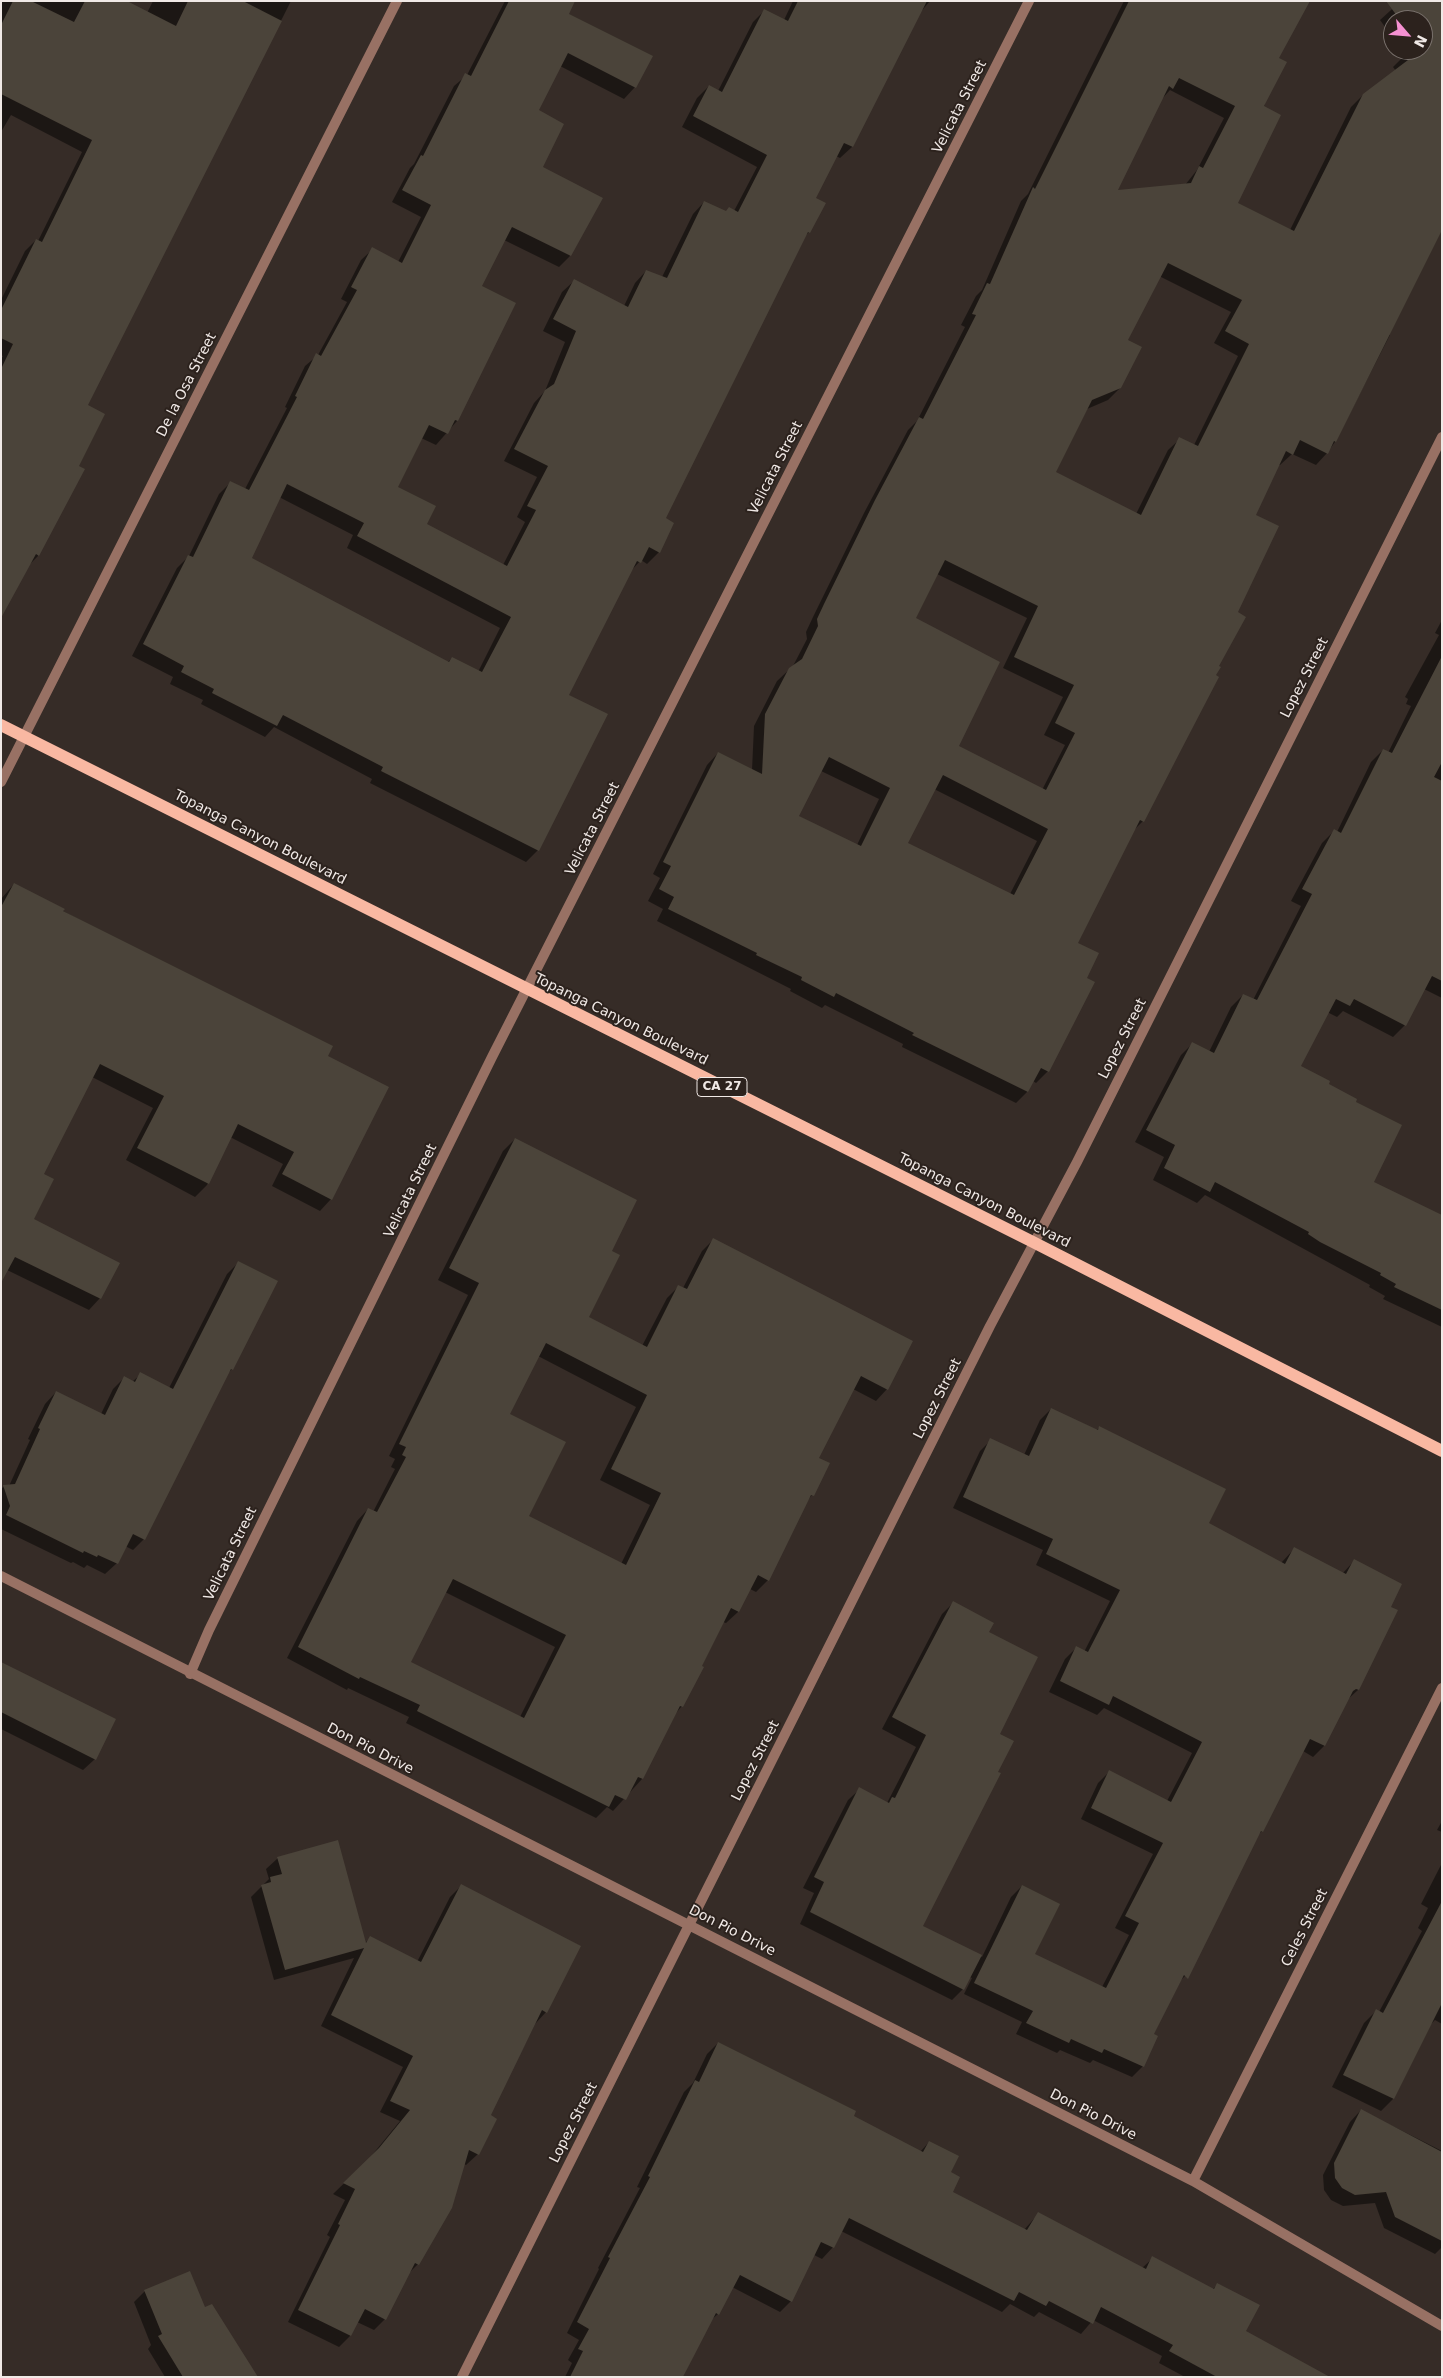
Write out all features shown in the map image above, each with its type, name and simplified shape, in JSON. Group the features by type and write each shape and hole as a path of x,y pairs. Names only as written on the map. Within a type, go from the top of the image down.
{"main road":[{"name":"Topanga Canyon Boulevard","path":"1,725 1033,1242 1442,1451"}],"street":[{"name":"De la Osa Street","path":"1,782 397,1"},
{"name":"Velicata Street","path":"190,1674 209,1630 492,1056 528,990 1029,1"},
{"name":"Lopez Street","path":"462,2377 1033,1242 1076,1162 1442,436"},
{"name":"Don Pio Drive","path":"1,1576 190,1674 689,1924 1193,2181 1442,2326"},
{"name":"Celes Street","path":"1193,2181 1442,1688"}],"building":[{"path":"13,1 31,1 74,22 85,1 127,1 176,26 188,1 243,1 282,21 88,405 105,414 79,466 85,469 39,556 36,554 1,618 1,369 13,344 1,338 1,310 36,239 42,242 92,140 1,94 1,25"},
{"path":"509,1 575,1 569,14 653,56 636,88 568,53 539,110 564,124 543,167 603,198 571,256 512,227 482,286 516,303 458,421 455,420 448,434 429,425 398,487 436,506 427,524 507,566 536,510 527,506 548,466 514,449 545,390 554,384 576,331 553,319 574,279 628,307 646,270 667,278 704,201 726,211 729,207 738,212 767,155 693,116 709,85 722,92 764,9 788,21 798,1 927,1 853,147 844,143 816,198 826,203 810,233 808,232 666,518 674,523 660,553 649,547 641,563 637,561 569,695 608,714 539,851 381,771 383,767 283,715 277,726 212,693 214,689 181,672 184,666 143,644 188,555 193,557 230,481 249,490 297,397 295,396 316,353 321,356 357,290 351,287 372,247 402,263 431,205 402,190 421,155 423,156 465,73 471,76","holes":["287,484 364,523 357,536 511,617 482,672 452,657 449,662 252,558"]},
{"path":"1129,1 1310,1 1279,58 1287,62 1264,106 1281,115 1238,203 1294,231 1363,94 1408,60 1433,60 1433,10 1393,10 1386,1 1442,1 1442,230 1336,442 1334,441 1328,454 1300,440 1293,455 1286,451 1256,515 1279,526 1238,612 1246,617 1219,666 1221,667 1216,675 1219,677 1144,822 1140,820 1078,943 1099,953 1087,978 1095,982 1049,1072 1041,1068 1028,1092 912,1035 914,1033 836,993 834,997 801,980 802,977 756,955 757,953 668,909 674,897 659,889 671,866 663,862 718,752 762,774 765,714 789,668 802,659 818,626 817,619 875,500 919,417 923,419 976,315 972,314 987,283 990,284 1033,187 1035,189","holes":["1179,78 1235,106 1203,168 1199,166 1191,183 1118,190 1169,86 1173,89","1168,263 1242,300 1225,331 1249,344 1198,446 1179,437 1141,515 1056,472 1092,400 1121,388 1142,347 1128,340","945,560 1038,606 1014,657 1074,685 1055,723 1075,733 1046,790 959,746 1000,662 916,618","829,757 890,788 861,846 799,816","943,775 1048,829 1014,895 908,843"]},
{"path":"1442,656 1442,762 1434,777 1442,781 1442,981 1432,976 1406,1026 1354,999 1350,1006 1336,999 1301,1066 1330,1081 1329,1084 1357,1099 1356,1102 1402,1125 1374,1182 1442,1215 1442,1310 1394,1287 1396,1284 1380,1275 1381,1273 1320,1242 1308,1234 1309,1232 1215,1182 1210,1192 1164,1168 1175,1145 1146,1130 1192,1042 1214,1053 1243,994 1257,1000 1312,894 1302,889 1334,829 1341,833 1383,749 1392,753"},
{"path":"14,883 65,909 63,911 333,1046 328,1056 389,1087 332,1200 282,1174 294,1152 238,1124 209,1184 137,1148 164,1096 100,1064 44,1174 54,1179 34,1219 120,1263 101,1299 15,1257 1,1283 1,907"},
{"path":"515,1138 637,1200 612,1251 620,1255 589,1317 647,1347 678,1285 687,1289 713,1238 913,1341 888,1390 861,1376 819,1458 830,1463 814,1496 811,1495 769,1581 758,1575 739,1612 731,1608 702,1666 704,1667 683,1707 680,1706 643,1779 638,1777 626,1800 615,1795 609,1807 417,1711 420,1705 360,1677 359,1679 298,1647 368,1508 377,1512 406,1457 402,1455 406,1447 399,1444 479,1283 449,1268","holes":["546,1343 647,1395 611,1469 661,1493 626,1565 529,1516 566,1442 510,1414","453,1579 566,1635 524,1718 411,1662"]},
{"path":"238,1261 278,1281 233,1370 231,1369 145,1540 133,1534 118,1564 98,1555 97,1557 84,1551 83,1553 6,1515 10,1506 3,1485 15,1484 40,1429 38,1428 56,1391 105,1415 124,1376 135,1382 140,1372 173,1389"},
{"path":"1051,1408 1098,1430 1099,1426 1226,1489 1209,1523 1285,1564 1294,1547 1346,1574 1354,1559 1402,1584 1391,1607 1398,1610 1359,1690 1353,1691 1325,1746 1310,1739 1263,1832 1261,1831 1188,1979 1184,1975 1154,2034 1158,2036 1144,2067 1104,2049 1102,2053 1071,2039 1069,2043 1026,2023 1033,2011 974,1983 1022,1885 1060,1904 1035,1954 1106,1988 1139,1923 1125,1916 1163,1843 1091,1808 1109,1770 1171,1802 1202,1742 1113,1696 1109,1705 1060,1681 1076,1646 1088,1652 1120,1590 1046,1554 1053,1539 963,1497 990,1438 1029,1456"},
{"path":"953,1601 994,1623 989,1632 1038,1657 1000,1734 1014,1741 998,1772 1001,1773 923,1926 982,1955 964,1990 810,1912 824,1882 814,1877 859,1787 889,1803 892,1797 895,1798 926,1735 892,1717"},
{"path":"1,1662 116,1719 96,1760 1,1712"},
{"path":"338,1840 366,1943 370,1936 421,1962 461,1884 581,1946 547,2013 542,2010 491,2115 497,2119 479,2155 469,2150 452,2208 419,2265 415,2263 386,2320 365,2309 351,2336 298,2310 340,2225 338,2224 355,2189 343,2183 379,2148 410,2110 390,2101 413,2056 331,2015 364,1948 285,1970 261,1885 271,1882 270,1877 282,1874 277,1857"},
{"path":"1442,1901 1442,2003 1394,2099 1343,2075 1376,2009 1383,2013"},
{"path":"718,2042 856,2111 854,2116 923,2152 929,2141 959,2156 951,2172 960,2177 953,2192 1027,2230 1038,2212 1146,2269 1152,2256 1214,2289 1217,2283 1260,2305 1246,2331 1330,2377 1217,2377 1169,2351 1173,2345 1101,2307 1093,2324 1049,2301 1046,2306 1019,2292 1014,2301 849,2218 834,2248 821,2242 792,2302 740,2275 719,2315 716,2313 683,2377 570,2377 583,2351 578,2349 589,2329 577,2322 610,2258 608,2257 650,2177 648,2176 695,2080 699,2082"},
{"path":"1361,2109 1442,2152 1442,2241 1395,2217 1386,2192 1355,2195 1342,2188 1335,2178 1334,2163"},
{"path":"190,2271 205,2307 212,2304 258,2377 183,2377 158,2336 162,2334 144,2290"}]}
